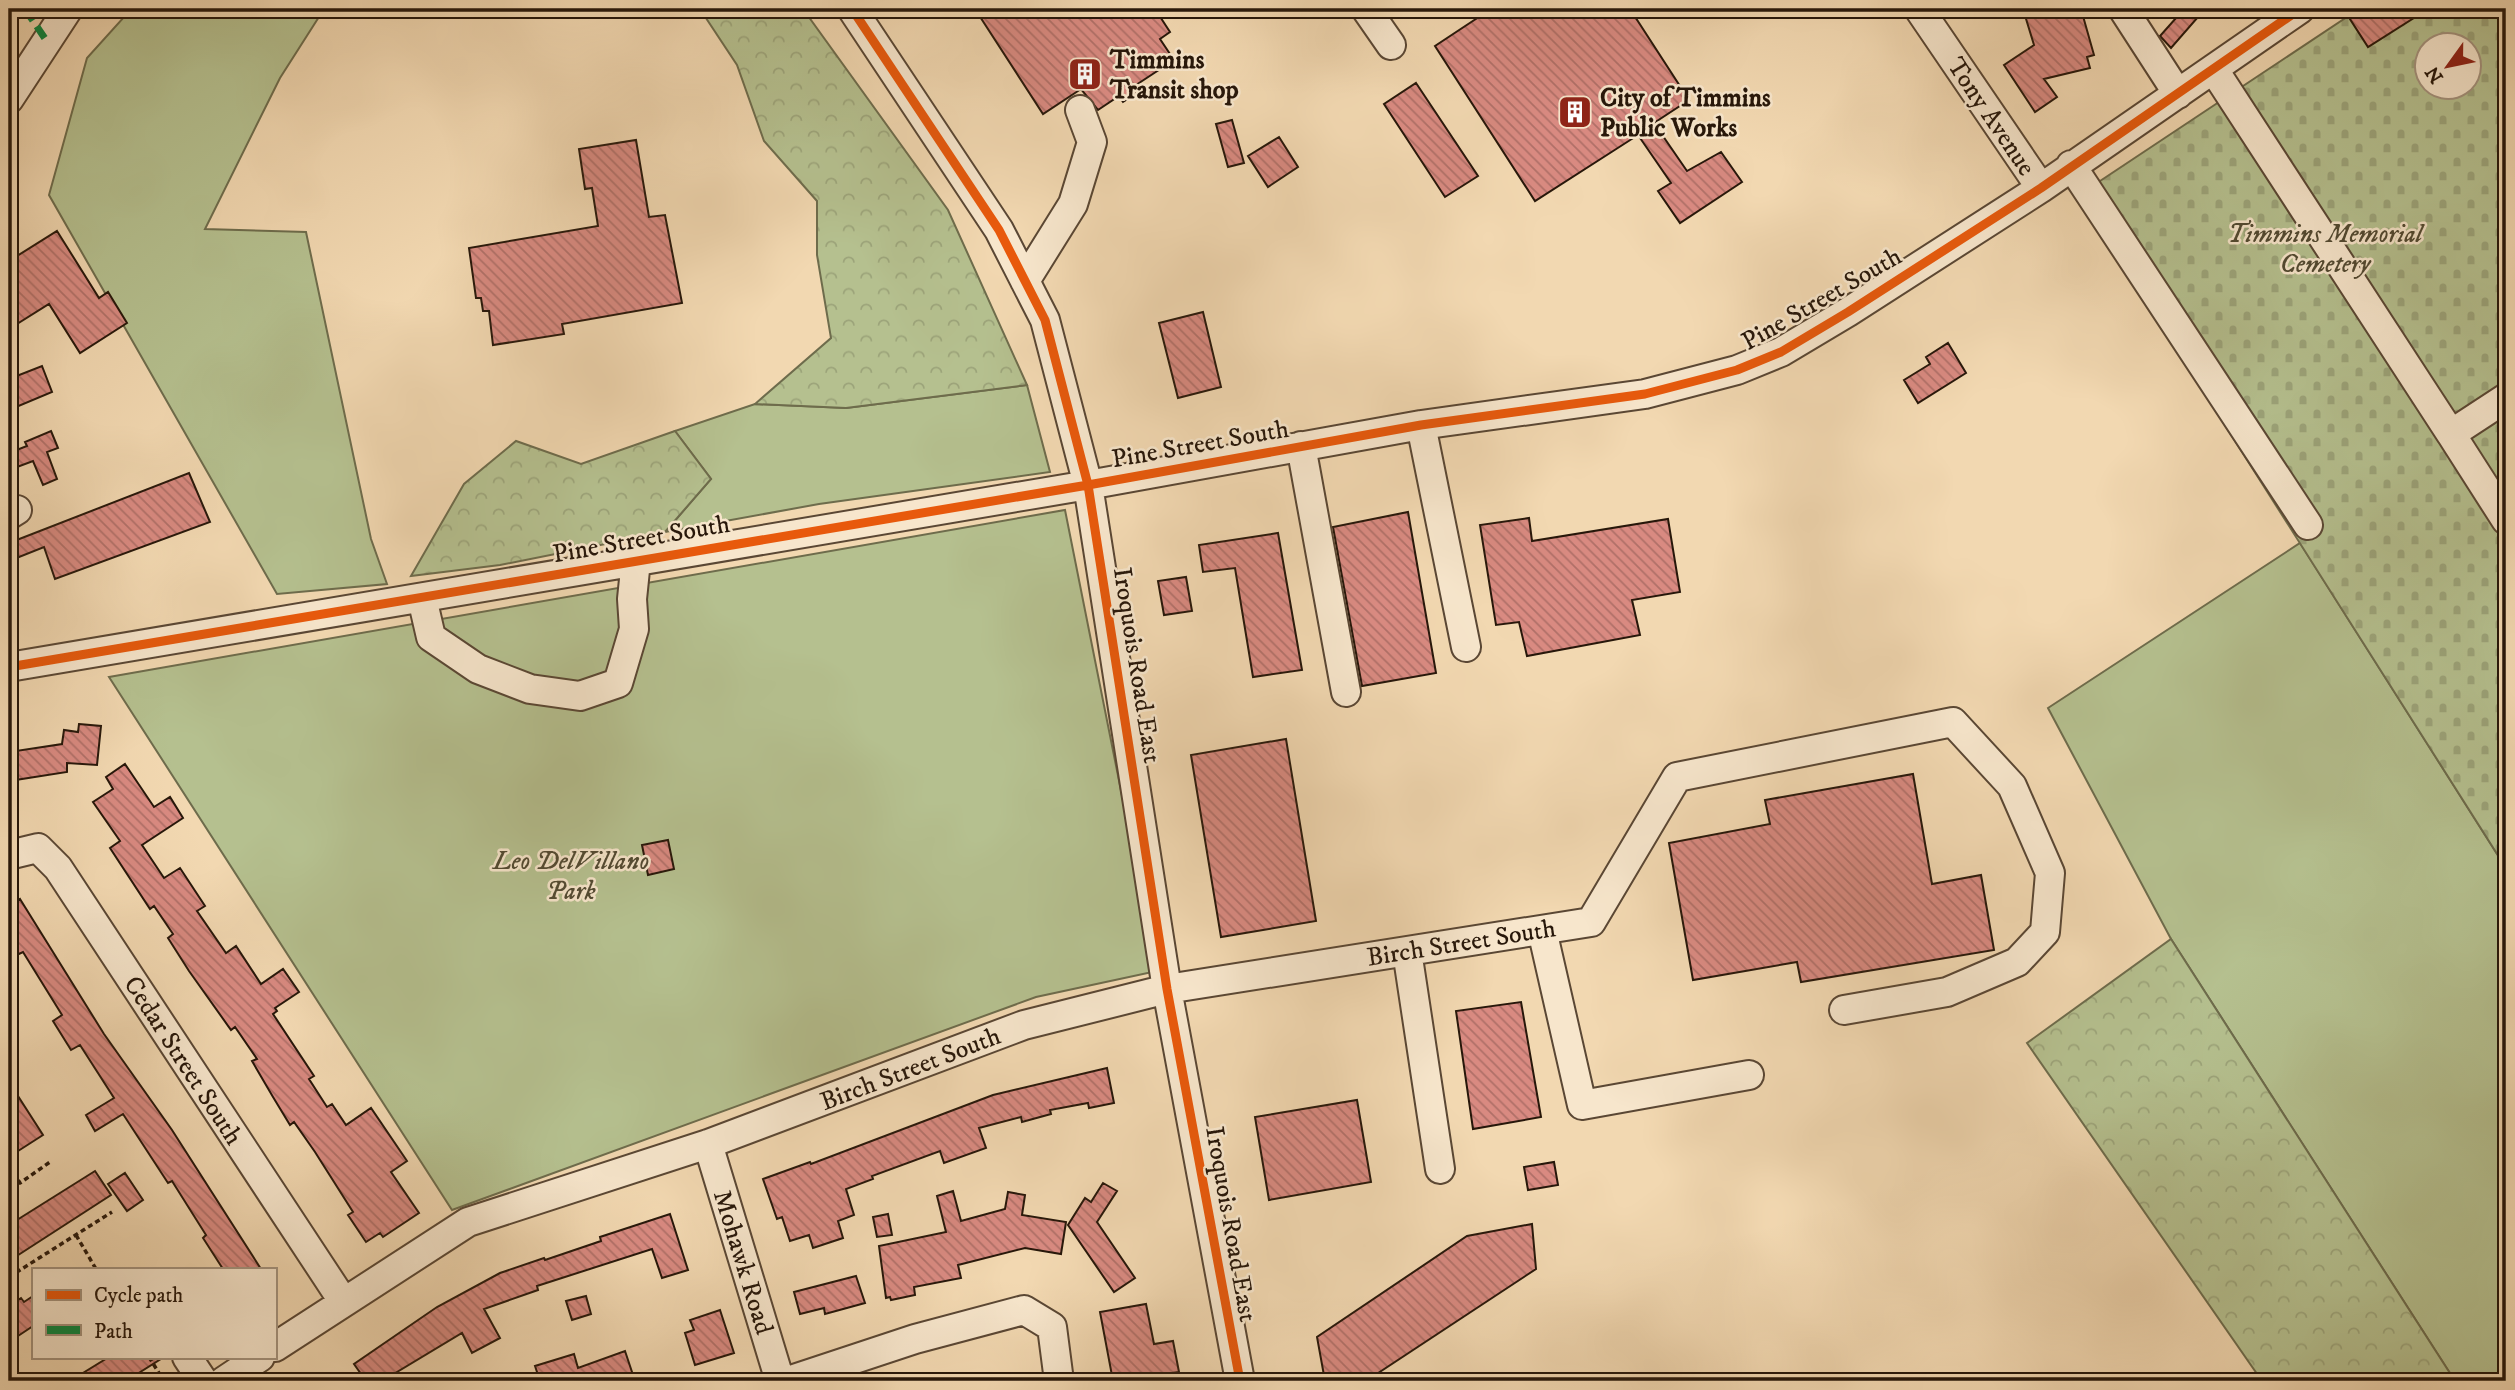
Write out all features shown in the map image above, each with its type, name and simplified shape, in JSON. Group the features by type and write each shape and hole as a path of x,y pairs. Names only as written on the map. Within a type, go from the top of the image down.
{"street":[{"path":"9,99 68,9"},
{"name":"Iroquois Road East","path":"852,9 999,230 1045,320 1088,485 1167,989 1240,1381"},
{"path":"1366,9 1391,45"},
{"name":"Tony Avenue","path":"1920,9 2040,188"},
{"path":"2123,9 2178,94"},
{"name":"Pine Street South","path":"9,667 1088,485 1421,425 1645,394 1737,370 1781,352 1829,324 2040,188 2071,164 2214,70 2300,9"},
{"path":"2214,70 2506,520"},
{"path":"1026,281 1073,204 1093,142 1080,110"},
{"path":"2071,164 2308,525"},
{"path":"2451,434 2506,398"},
{"path":"1421,425 1466,647"},
{"path":"1301,446 1346,692"},
{"path":"422,598 431,637 478,669 530,689 580,696 618,683 634,629 632,599 636,560"},
{"name":"Birch Street South","path":"276,1346 468,1222 708,1144 1024,1025 1167,989 1591,922 1677,777 1953,722 2012,786 2045,861 2050,873 2045,932 2017,962 1947,992 1844,1010"},
{"name":"Cedar Street South","path":"9,855 38,848 58,869 343,1301"},
{"path":"1542,930 1582,1105 1749,1075"},
{"path":"1407,951 1440,1169"},
{"name":"Mohawk Road","path":"708,1144 780,1381"},
{"path":"788,1381 915,1339 1024,1310 1052,1328 1059,1381"},
{"path":"188,1358 203,1381"},
{"path":"224,1381 258,1358"}],"path":[{"path":"9,1166 20,1183 50,1162"},
{"path":"9,1277 112,1212"},
{"path":"76,1235 95,1268"},
{"path":"150,1358 164,1381"}],"green space":[{"path":"138,9 324,9 280,78 205,229 306,232 371,539 387,584 277,594 49,195 87,58 124,17"},
{"path":"700,9 803,9 948,210 1027,385 846,408 755,404 831,338 817,255 817,201 764,141 737,65"},
{"name":"Timmins Memorial Cemetery","path":"2359,9 2506,9 2506,868 2079,195"},
{"path":"1027,385 1050,472 819,504 665,532 711,479 675,431 755,404 846,408"},
{"path":"675,431 711,479 665,532 500,565 411,576 464,484 516,441 581,464"},
{"name":"Leo DelVillano Park","path":"1065,510 1157,971 1036,997 452,1210 109,677"},
{"path":"2300,543 2506,868 2506,1381 2455,1381 2171,939 2048,708"},
{"path":"2171,939 2455,1381 2262,1381 2027,1043"}],"building":[{"name":"Timmins Transit shop","path":"975,9 1155,9 1170,32 1160,39 1174,60 1133,87 1137,93 1123,102 1119,96 1098,110 1081,89 1043,114"},
{"name":"City of Timmins Public Works","path":"1491,9 1630,9 1689,100 1654,123 1687,171 1721,152 1742,182 1680,223 1658,191 1671,183 1638,135 1535,201 1435,46"},
{"path":"2023,9 2081,9 2094,55 2087,57 2090,68 2044,79 2057,97 2035,112 2004,65 2034,45"},
{"path":"2184,9 2205,9 2171,48 2160,36"},
{"path":"2359,9 2428,9 2368,47 2348,16"},
{"path":"1416,83 1478,176 1445,197 1384,104"},
{"path":"1232,120 1244,163 1228,167 1216,124"},
{"path":"1279,137 1298,167 1268,187 1248,156"},
{"path":"636,140 649,217 665,215 682,303 562,324 564,334 493,345 489,311 483,311 481,298 476,298 469,248 598,226 592,188 585,189 579,149"},
{"path":"57,231 99,298 108,292 127,323 80,353 49,304 9,329 9,261"},
{"path":"1203,312 1221,387 1178,398 1159,323"},
{"path":"1948,343 1966,373 1918,403 1904,380 1930,364 1926,357"},
{"path":"42,366 52,392 9,410 9,379"},
{"path":"51,431 58,448 47,452 57,479 43,485 33,461 9,470 9,453 27,446 25,442"},
{"path":"189,473 210,522 55,579 44,547 9,561 9,543"},
{"path":"1408,512 1436,673 1362,686 1333,527"},
{"path":"1529,518 1532,541 1668,519 1680,592 1632,600 1640,635 1527,656 1519,622 1496,625 1480,525"},
{"path":"1278,533 1302,670 1253,677 1235,568 1203,572 1199,545"},
{"path":"1186,577 1192,611 1164,615 1158,581"},
{"path":"79,724 101,726 97,765 67,763 67,772 9,781 9,752 62,744 64,730 78,732"},
{"path":"1286,739 1316,921 1221,937 1191,755"},
{"path":"125,764 154,807 170,797 183,818 142,845 164,878 180,868 205,906 197,911 226,953 236,946 261,984 283,969 299,992 275,1008 277,1011 273,1014 314,1076 309,1079 327,1107 332,1104 346,1125 371,1108 407,1161 391,1172 419,1213 383,1237 380,1233 366,1242 348,1215 353,1212 315,1152 294,1122 290,1125 273,1097 252,1061 257,1059 235,1027 231,1030 189,971 168,938 173,934 154,906 150,909 110,848 120,841 93,802 113,789 106,777"},
{"path":"1913,774 1932,884 1981,875 1994,950 1801,982 1797,962 1693,980 1669,843 1770,824 1765,800"},
{"path":"668,840 674,869 648,875 642,845"},
{"path":"20,899 104,1034 172,1130 260,1268 222,1268 203,1238 206,1235 172,1181 168,1183 123,1114 95,1131 86,1115 114,1098 80,1045 71,1050 53,1021 62,1015 23,952 19,954 17,951 9,956 9,906"},
{"path":"1521,1002 1541,1117 1473,1129 1456,1011"},
{"path":"1107,1068 1114,1103 1089,1108 1088,1103 1050,1110 1051,1114 1022,1122 1021,1117 979,1128 986,1148 944,1163 940,1151 872,1176 873,1179 846,1189 854,1215 838,1221 843,1238 813,1248 809,1235 790,1241 782,1217 777,1219 763,1179 810,1162 811,1164 993,1095"},
{"path":"9,1082 43,1135 15,1153 9,1144"},
{"path":"1357,1100 1371,1182 1269,1200 1255,1117"},
{"path":"1554,1162 1558,1185 1528,1190 1524,1167"},
{"path":"95,1171 111,1195 9,1261 9,1225"},
{"path":"125,1173 143,1200 127,1211 108,1184"},
{"path":"1103,1183 1117,1191 1097,1222 1135,1278 1114,1292 1068,1225 1085,1198 1091,1202"},
{"path":"953,1191 961,1221 1005,1209 1008,1192 1025,1195 1022,1215 1066,1222 1061,1254 1025,1248 958,1265 961,1278 914,1287 915,1295 891,1300 890,1297 886,1298 879,1246 946,1232 937,1196"},
{"path":"670,1214 688,1270 662,1278 652,1249 537,1286 538,1290 484,1309 500,1338 472,1353 462,1333 382,1381 366,1381 354,1364 437,1307 500,1273 601,1241 600,1237"},
{"path":"888,1214 892,1235 877,1237 873,1217"},
{"path":"1532,1224 1536,1269 1366,1381 1325,1381 1317,1337 1467,1236"},
{"path":"856,1276 865,1303 825,1314 824,1308 800,1314 794,1292"},
{"path":"586,1296 591,1314 572,1320 566,1301"},
{"path":"32,1297 32,1327 9,1342 9,1306 21,1298 24,1302"},
{"path":"1146,1304 1154,1344 1173,1341 1179,1372 1113,1381 1100,1312"},
{"path":"720,1310 734,1353 695,1365 685,1333 694,1330 690,1320"},
{"path":"625,1351 635,1381 540,1381 535,1366 574,1354 578,1368"},
{"path":"107,1358 162,1358 126,1381 70,1381"}],"marked path":[{"path":"25,9 46,40"}],"cycle path":[{"path":"852,9 999,230 1045,320 1088,485 1167,989 1240,1381"},
{"path":"9,667 1088,485 1421,425 1645,394 1737,370 1781,352 1848,312 2041,188 2300,9"}],"place":[{"name":"Timmins Transit shop","path":"1085,74"},
{"name":"City of Timmins Public Works","path":"1575,112"}]}
